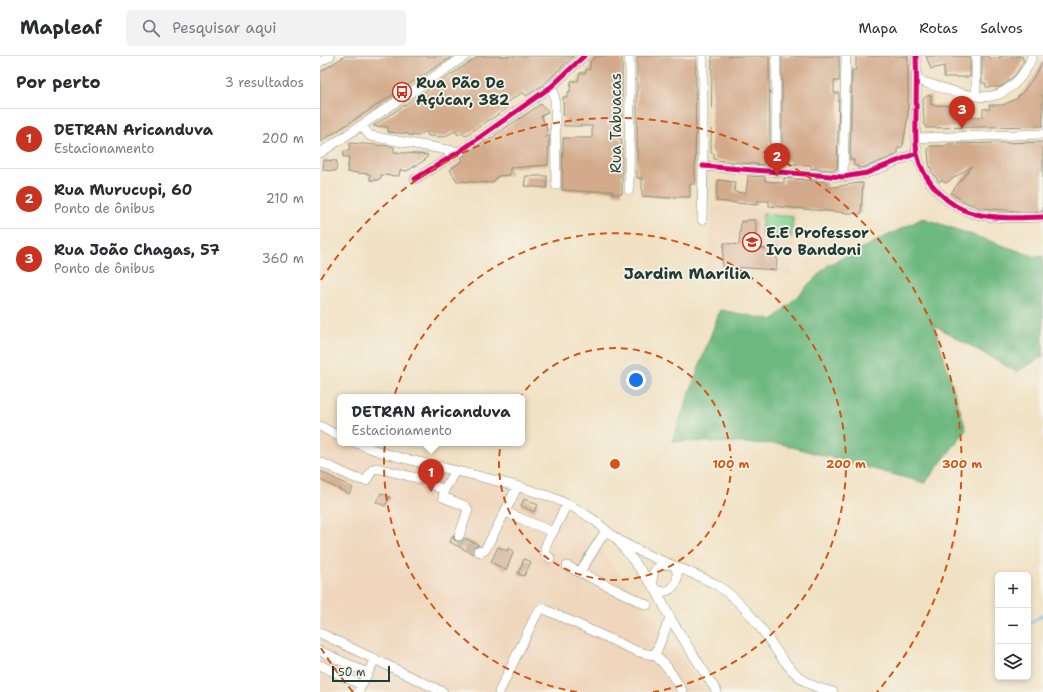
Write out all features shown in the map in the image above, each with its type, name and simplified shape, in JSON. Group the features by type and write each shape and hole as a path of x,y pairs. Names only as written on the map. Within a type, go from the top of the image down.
{"street":[{"path":"320,62 330,56"},
{"path":"320,153 465,56"},
{"path":"415,179 459,152 552,86 584,56"},
{"name":"Rua Tabuacas","path":"629,56 629,190"},
{"path":"702,220 704,166 703,56"},
{"path":"776,56 776,171"},
{"path":"843,177 846,56"},
{"path":"916,56 917,153 921,166 930,183 938,192 965,211 996,218 1043,218"},
{"path":"976,56 976,96"},
{"path":"917,80 976,96 992,96 1004,92 1015,84 1026,71 1032,56"},
{"path":"552,86 555,100 556,185"},
{"path":"362,126 370,136 459,152"},
{"path":"916,138 1043,134"},
{"path":"704,166 843,177 867,173 917,153"},
{"path":"320,426 337,435"},
{"path":"364,446 389,455 517,487 567,504 594,521 617,539 671,566 714,584 740,604 794,672 807,682 833,692"},
{"path":"320,462 354,478 366,481 373,469 377,468 416,478 444,490"},
{"path":"455,471 444,490 443,497 465,506 468,510 459,536"},
{"path":"478,551 483,552 485,550 517,487"},
{"path":"550,558 546,554 545,546 567,504"},
{"path":"505,512 553,532"},
{"path":"580,572 606,530"},
{"path":"617,539 655,589 670,618 717,692"},
{"path":"661,565 671,566 678,578 675,586 665,592 655,589 652,577 654,571 661,565"},
{"path":"567,566 647,606"},
{"path":"499,692 536,615 537,607 544,608 636,651 656,655 667,667 683,692"},
{"path":"656,655 670,618"},
{"path":"320,633 443,692"},
{"path":"663,638 670,635 681,634"},
{"path":"320,651 367,674"},
{"path":"320,665 360,689 374,660"}],"shaded area":[{"name":"E.E Professor Ivo Bandoni","path":"712,205 797,211 792,275 707,269"},
{"path":"320,426 337,431 337,446 383,446 567,504 707,692 320,692"}],"green space":[{"path":"763,214 793,217 791,238 761,236"},
{"path":"923,218 1036,257 1043,256 1043,356 1017,372 934,325 966,430 925,483 781,444 672,441 720,310 773,320 828,265"}],"building":[{"path":"345,56 453,56 320,142 320,72"},
{"path":"479,56 574,56 543,85 526,96 523,92 505,104 508,108 465,136 462,132 458,135 455,131 444,137 428,136 426,131 418,136 408,135 409,134 388,132 388,127 373,126"},
{"path":"596,56 622,56 622,115 621,121 617,121 617,138 621,138 622,149 622,194 613,194 613,191 592,192 562,190 563,138 592,138 592,126 564,126 563,97 568,97 571,81 578,81 580,73 586,73 586,70 590,69 590,62"},
{"path":"637,56 696,56 695,184 690,184 690,197 671,198 642,196 642,178 637,178"},
{"path":"712,56 769,56 770,154 765,154 763,165 717,160 714,159 714,153 711,153"},
{"path":"782,56 839,56 839,81 834,81 834,93 839,93 837,169 811,168 811,165 790,164 790,161 784,161 784,149 782,149"},
{"path":"856,56 908,56 908,116 903,145 901,148 898,148 898,153 896,155 865,167 858,168 858,166 854,166 854,160 850,160 852,70 856,70"},
{"path":"926,56 970,56 970,77 944,77 944,66 931,69"},
{"path":"982,56 988,56 989,58 1000,58 1000,56 1022,56 1024,60 1016,74 1006,83 1000,87 986,87 986,83 982,83"},
{"path":"1043,61 1043,126 926,128 924,124 923,99 927,96 931,95 931,105 959,106 969,109 969,117 983,117 983,109 990,109 989,105 1003,105 1018,98 1018,96 1032,80"},
{"path":"541,104 548,112 541,116 547,129 545,138 549,135 548,165 510,168 510,175 498,176 492,183 457,181 450,170 463,160 461,158"},
{"path":"1043,142 1043,211 1029,212 981,208 967,203 951,193 972,166 946,183 942,180 939,182 932,172 929,163 928,150 930,146 948,146 947,144"},
{"path":"350,143 390,146 394,147 394,152 428,155 425,160 407,171 400,170 399,176 381,175 381,178 377,180 370,180 370,174 347,172 349,157 343,157 344,151 349,151"},
{"path":"324,160 337,161 336,171 323,170"},
{"path":"526,176 547,176 547,188 524,186"},
{"path":"748,176 765,177 765,181 782,183 784,183 784,178 826,182 828,188 863,183 861,214 769,206 769,201 757,201 757,205 716,201 718,180 735,182 734,192 746,193"},
{"path":"747,220 755,220 756,223 755,248 778,248 776,270 722,266 724,243 739,245 741,221 746,222"},
{"path":"320,471 353,488 349,494 320,480"},
{"path":"381,493 390,497 385,506 376,502"},
{"path":"524,499 538,505 534,512 521,506"},
{"path":"453,535 454,540 461,542 464,538 479,545 472,549 473,554 450,542"},
{"path":"498,547 507,551 508,548 514,551 506,570 491,562"},
{"path":"524,559 531,562 524,576 518,574"}],"waterway":[{"path":"1031,623 1043,615"}],"tunnel":[{"path":"459,536 461,542 478,551"}],"cycle path":[{"path":"415,179 459,152 552,86 584,56"},
{"path":"916,56 916,149 920,164 925,174 938,192 956,206 966,211 984,216 1018,218 1043,217"},
{"path":"703,166 843,177 867,173 917,153"}],"place":[{"name":"Rua Pão De Açúcar, 382","path":"402,92"},
{"name":"Rua João Chagas, 57","path":"962,129"},
{"name":"Rua Murucupi, 60","path":"777,176"},
{"name":"E.E Professor Ivo Bandoni","path":"752,242"},
{"name":"DETRAN Aricanduva","path":"431,492"}],"district":[{"name":"Jardim Marília","path":"687,273"}]}
